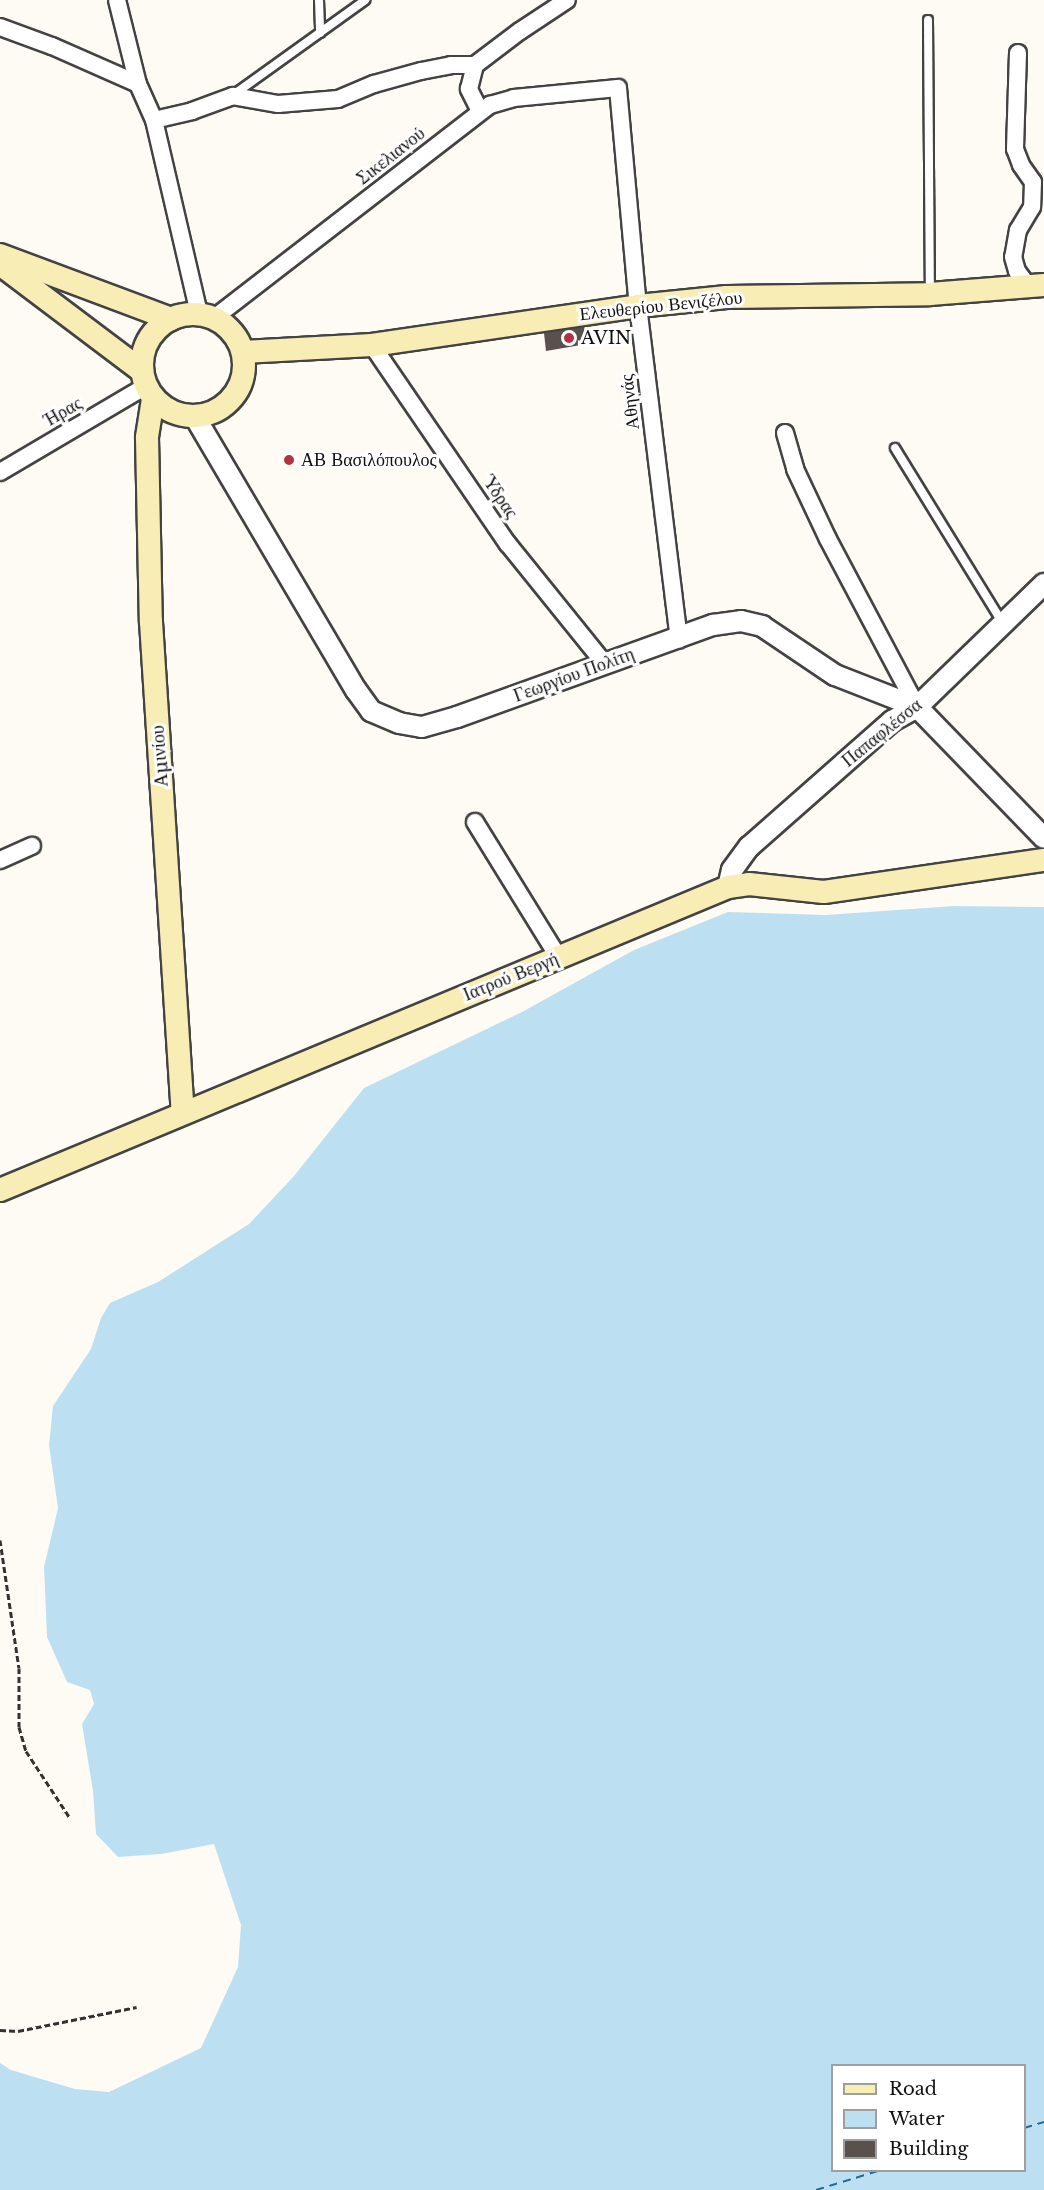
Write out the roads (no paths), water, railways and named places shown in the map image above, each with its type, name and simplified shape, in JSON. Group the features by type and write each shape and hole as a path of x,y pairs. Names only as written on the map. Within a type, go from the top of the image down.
{"main road":[{"path":"0,255 171,319 206,316 232,332 243,352 245,367 242,382 235,396 224,407 210,414 195,417 180,416 165,409 147,385 0,264"},
{"name":"Ελευθερίου Βενιζέλου","path":"243,352 372,345 639,306 727,297 930,294 1037,286"},
{"path":"147,385 142,356 147,341 157,329 171,319"},
{"name":"Αμινίου","path":"147,385 151,622 183,1113"},
{"name":"Ιατρού Βεργή","path":"2,1184 183,1113 728,887 749,884 824,892 1044,860"}],"street":[{"path":"117,0 138,84 154,120 206,316"},
{"path":"480,111 469,88 475,65 520,31 567,0"},
{"path":"0,27 52,46 138,84"},
{"path":"1018,53 1015,149 1021,165 1033,182 1032,207 1018,230 1013,257 1017,271 1037,286"},
{"path":"154,120 192,111 233,96 278,104 338,99 374,84 421,71 451,64 475,65"},
{"name":"Σικελιανού","path":"206,316 490,105 514,98 618,88"},
{"name":"Αθηνάς","path":"618,88 639,306 679,639"},
{"name":"Ύδρας","path":"372,345 508,544 605,664"},
{"name":"Ήρας","path":"0,472 147,385"},
{"name":"Γεωργίου Πολίτη","path":"195,417 356,690 371,711 399,723 422,727 457,717 713,625 741,621 762,626 835,675 917,707 1044,838"},
{"path":"785,433 795,469 809,499 917,707"},
{"name":"Παπαφλέσσα","path":"728,887 732,870 749,847 892,721 917,707 1044,584"},
{"path":"475,822 559,958"},
{"path":"0,860 32,846"}],"lane":[{"path":"319,0 320,33"},
{"path":"233,96 365,0"},
{"path":"928,20 930,294"},
{"path":"895,448 1004,625"}],"water":[{"path":"954,906 1044,907 1044,2190 0,2190 0,2063 11,2070 75,2089 109,2092 201,2048 238,1967 241,1925 214,1844 161,1854 118,1857 96,1834 93,1791 82,1724 94,1704 90,1690 67,1682 47,1637 44,1567 58,1508 49,1445 53,1406 91,1349 101,1318 110,1303 158,1282 249,1224 294,1176 364,1088 522,1012 634,950 728,912 826,915"}],"place":[{"name":"AVIN","path":"569,338"},
{"name":"ΑΒ Βασιλόπουλος","path":"289,460"}]}
